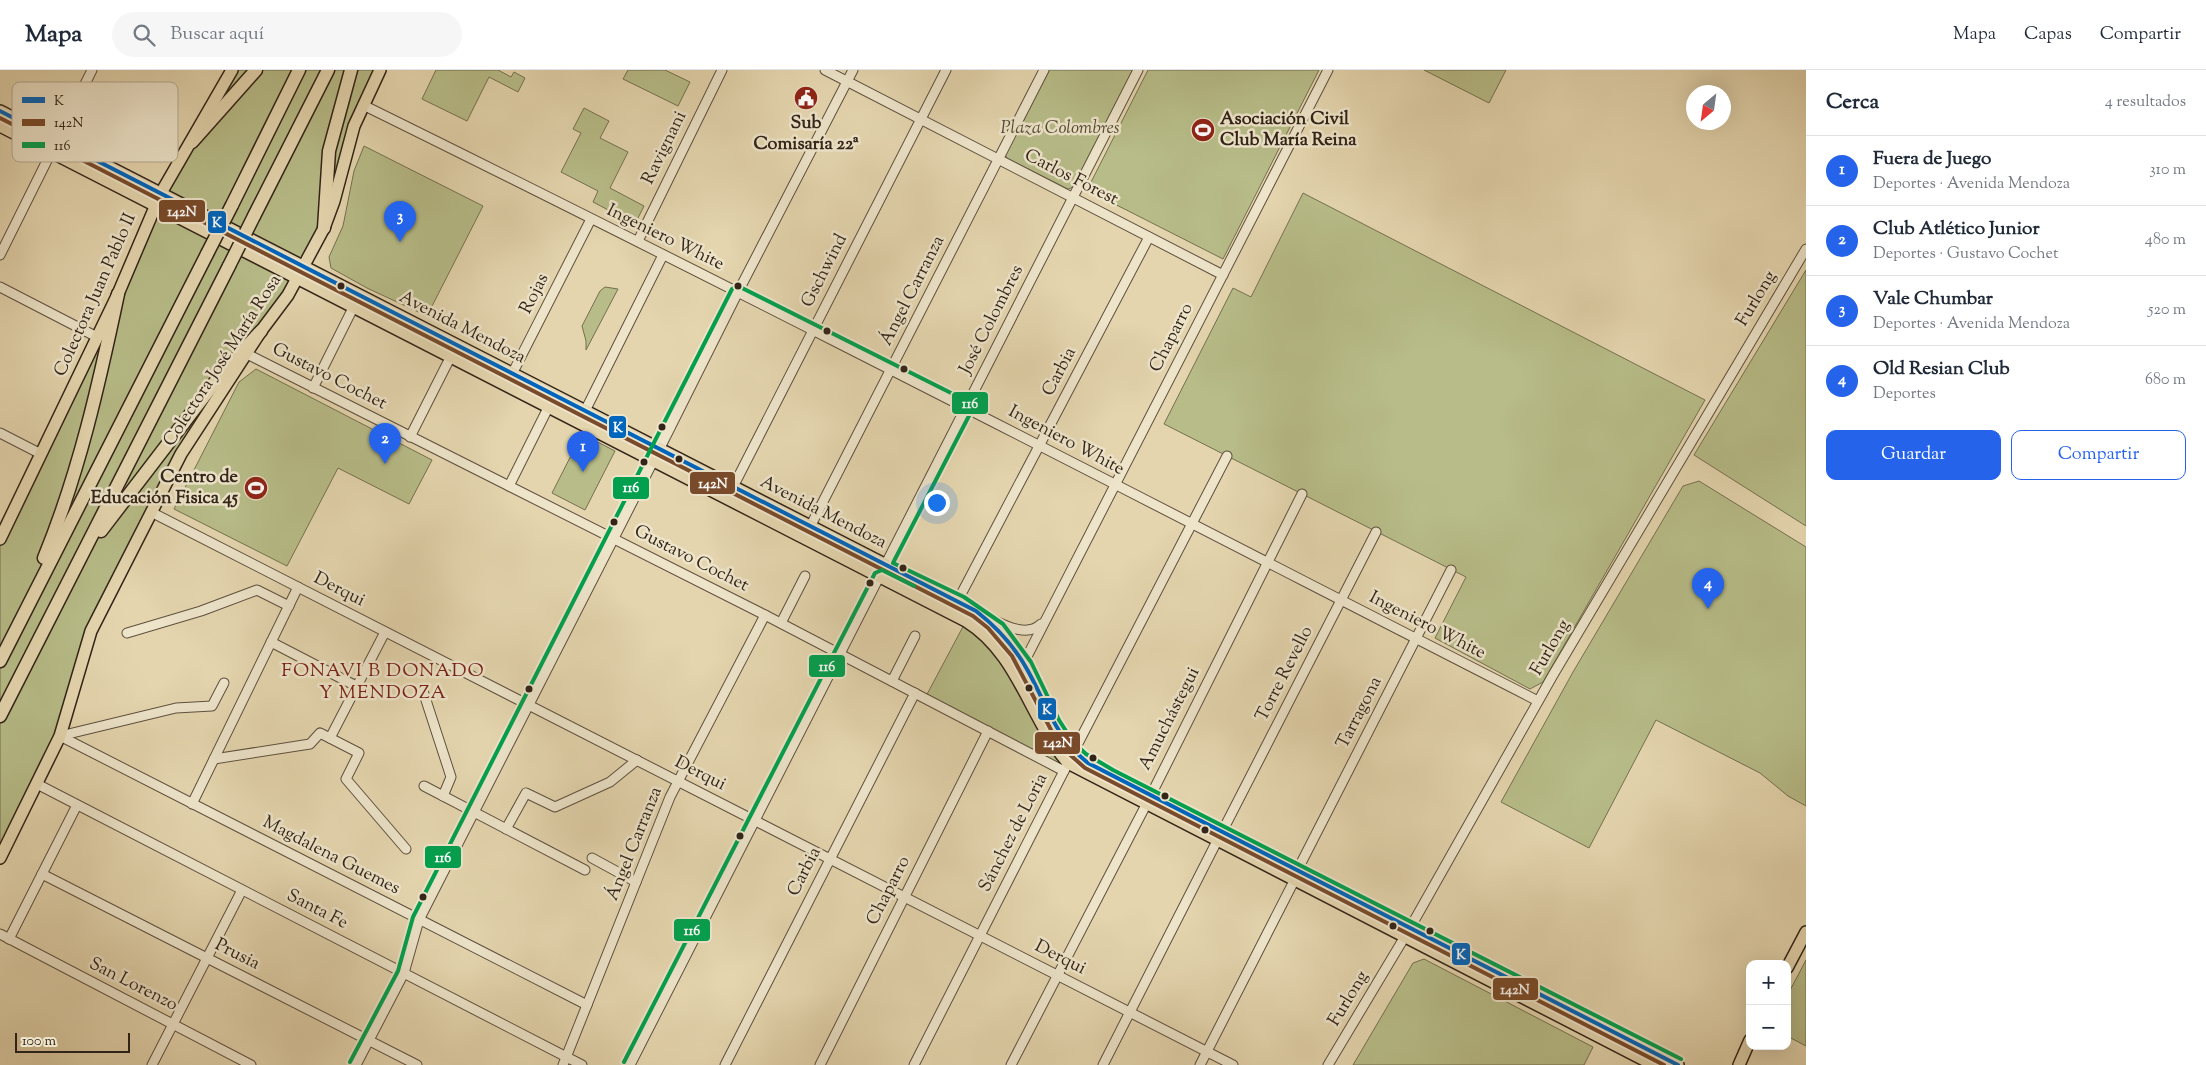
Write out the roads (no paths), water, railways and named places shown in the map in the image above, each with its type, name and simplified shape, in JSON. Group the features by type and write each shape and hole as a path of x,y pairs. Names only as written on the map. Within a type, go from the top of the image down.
{"highway":[{"path":"192,142 256,70"},
{"path":"0,662 299,70"},
{"path":"0,716 328,70"},
{"path":"324,228 329,151 351,70"},
{"path":"9,644 63,511 96,399 118,294"},
{"path":"72,575 144,472 222,373 261,331"}],"main road":[{"name":"Colectora Juan Pablo II","path":"0,539 118,294 161,193 232,70"},
{"name":"Colectora José María Rosa","path":"0,858 60,736 91,631 151,512 181,454 298,278 324,228 334,201 354,126 380,70"},
{"name":"Avenida Mendoza","path":"0,111 12,117"},
{"name":"Avenida Mendoza","path":"0,126 12,132"},
{"name":"Avenida Mendoza","path":"69,162 654,460 883,571 957,602 986,617 1014,647 1037,687 1051,718 1074,752 1088,763 1148,800 1407,933 1654,1065"},
{"name":"Avenida Mendoza","path":"100,162 810,527 977,628 992,641 1017,676 1042,728 1066,767 1148,800"},
{"path":"432,346 437,335"},
{"path":"1791,960 1806,932"},
{"name":"Avenida Mendoza","path":"1407,933 1678,1065"},
{"path":"1738,1063 1746,1048"}],"street":[{"path":"86,82 92,70"},
{"name":"Ravignani","path":"638,241 722,70"},
{"name":"Carlos Forest","path":"825,70 1223,275"},
{"path":"356,1065 404,973 419,920 853,70"},
{"name":"Gschwind","path":"733,487 946,70"},
{"name":"Ángel Carranza","path":"810,527 1044,70"},
{"name":"José Colombres","path":"630,1065 1138,70"},
{"name":"Chaparro","path":"1017,676 1328,70"},
{"name":"Ingeniero White","path":"363,104 966,407 1538,701"},
{"path":"0,254 45,162"},
{"name":"Rojas","path":"507,384 591,219"},
{"name":"Carbia","path":"957,602 1149,237"},
{"name":"Furlong","path":"1328,1065 1407,933 1538,701 1806,249"},
{"path":"585,411 663,255"},
{"path":"0,287 97,337"},
{"path":"313,388 354,306"},
{"name":"Gustavo Cochet","path":"247,354 781,623 988,731 1066,767"},
{"path":"410,437 450,356"},
{"path":"509,486 550,406"},
{"path":"0,433 41,454"},
{"name":"Sánchez de Loria","path":"914,1065 1227,456"},
{"name":"Amuchástegui","path":"1011,1065 1148,800 1302,494"},
{"name":"Derqui","path":"151,512 1233,1065"},
{"name":"Torre Revello","path":"1103,1065 1376,532"},
{"name":"Tarragona","path":"1200,1065 1451,570"},
{"path":"781,623 805,576"},
{"path":"192,804 298,587"},
{"path":"127,634 201,611 257,590 289,606"},
{"name":"Ángel Carranza","path":"565,1061 678,782 764,615"},
{"path":"986,617 1023,631 1035,630 1045,621"},
{"path":"330,738 385,632"},
{"path":"892,681 915,636"},
{"path":"271,642 358,687"},
{"path":"60,736 176,708 212,706 224,683"},
{"path":"423,691 451,776 443,796"},
{"name":"Carbia","path":"724,1065 915,693"},
{"name":"Chaparro","path":"820,1065 988,731"},
{"path":"214,759 310,744 320,733 359,753 346,779 406,850"},
{"name":"Magdalena Guemes","path":"60,736 587,1006"},
{"path":"506,829 526,793 555,807 610,782 637,760"},
{"name":"Santa Fe","path":"37,784 404,973 565,1061 582,1065"},
{"path":"424,786 585,870"},
{"path":"9,939 77,805"},
{"path":"592,858 636,882"},
{"name":"Prusia","path":"42,874 416,1065"},
{"path":"152,1065 242,890"},
{"name":"San Lorenzo","path":"0,934 251,1065"}],"place":[{"name":"Sub Comisaría 22ª","path":"806,98"},
{"name":"Asociación Civil Club María Reina","path":"1203,130"},
{"name":"Vale Chumbar","path":"400,242"},
{"name":"Club Atlético Junior","path":"385,464"},
{"name":"Fuera de Juego","path":"583,472"},
{"name":"Centro de Educación Fisica 45","path":"256,488"},
{"name":"Old Resian Club","path":"1708,609"}],"district":[{"name":"FONAVI B DONADO Y MENDOZA","path":"383,682"}],"park label":[{"name":"Plaza Colombres","path":"1060,129"}]}
